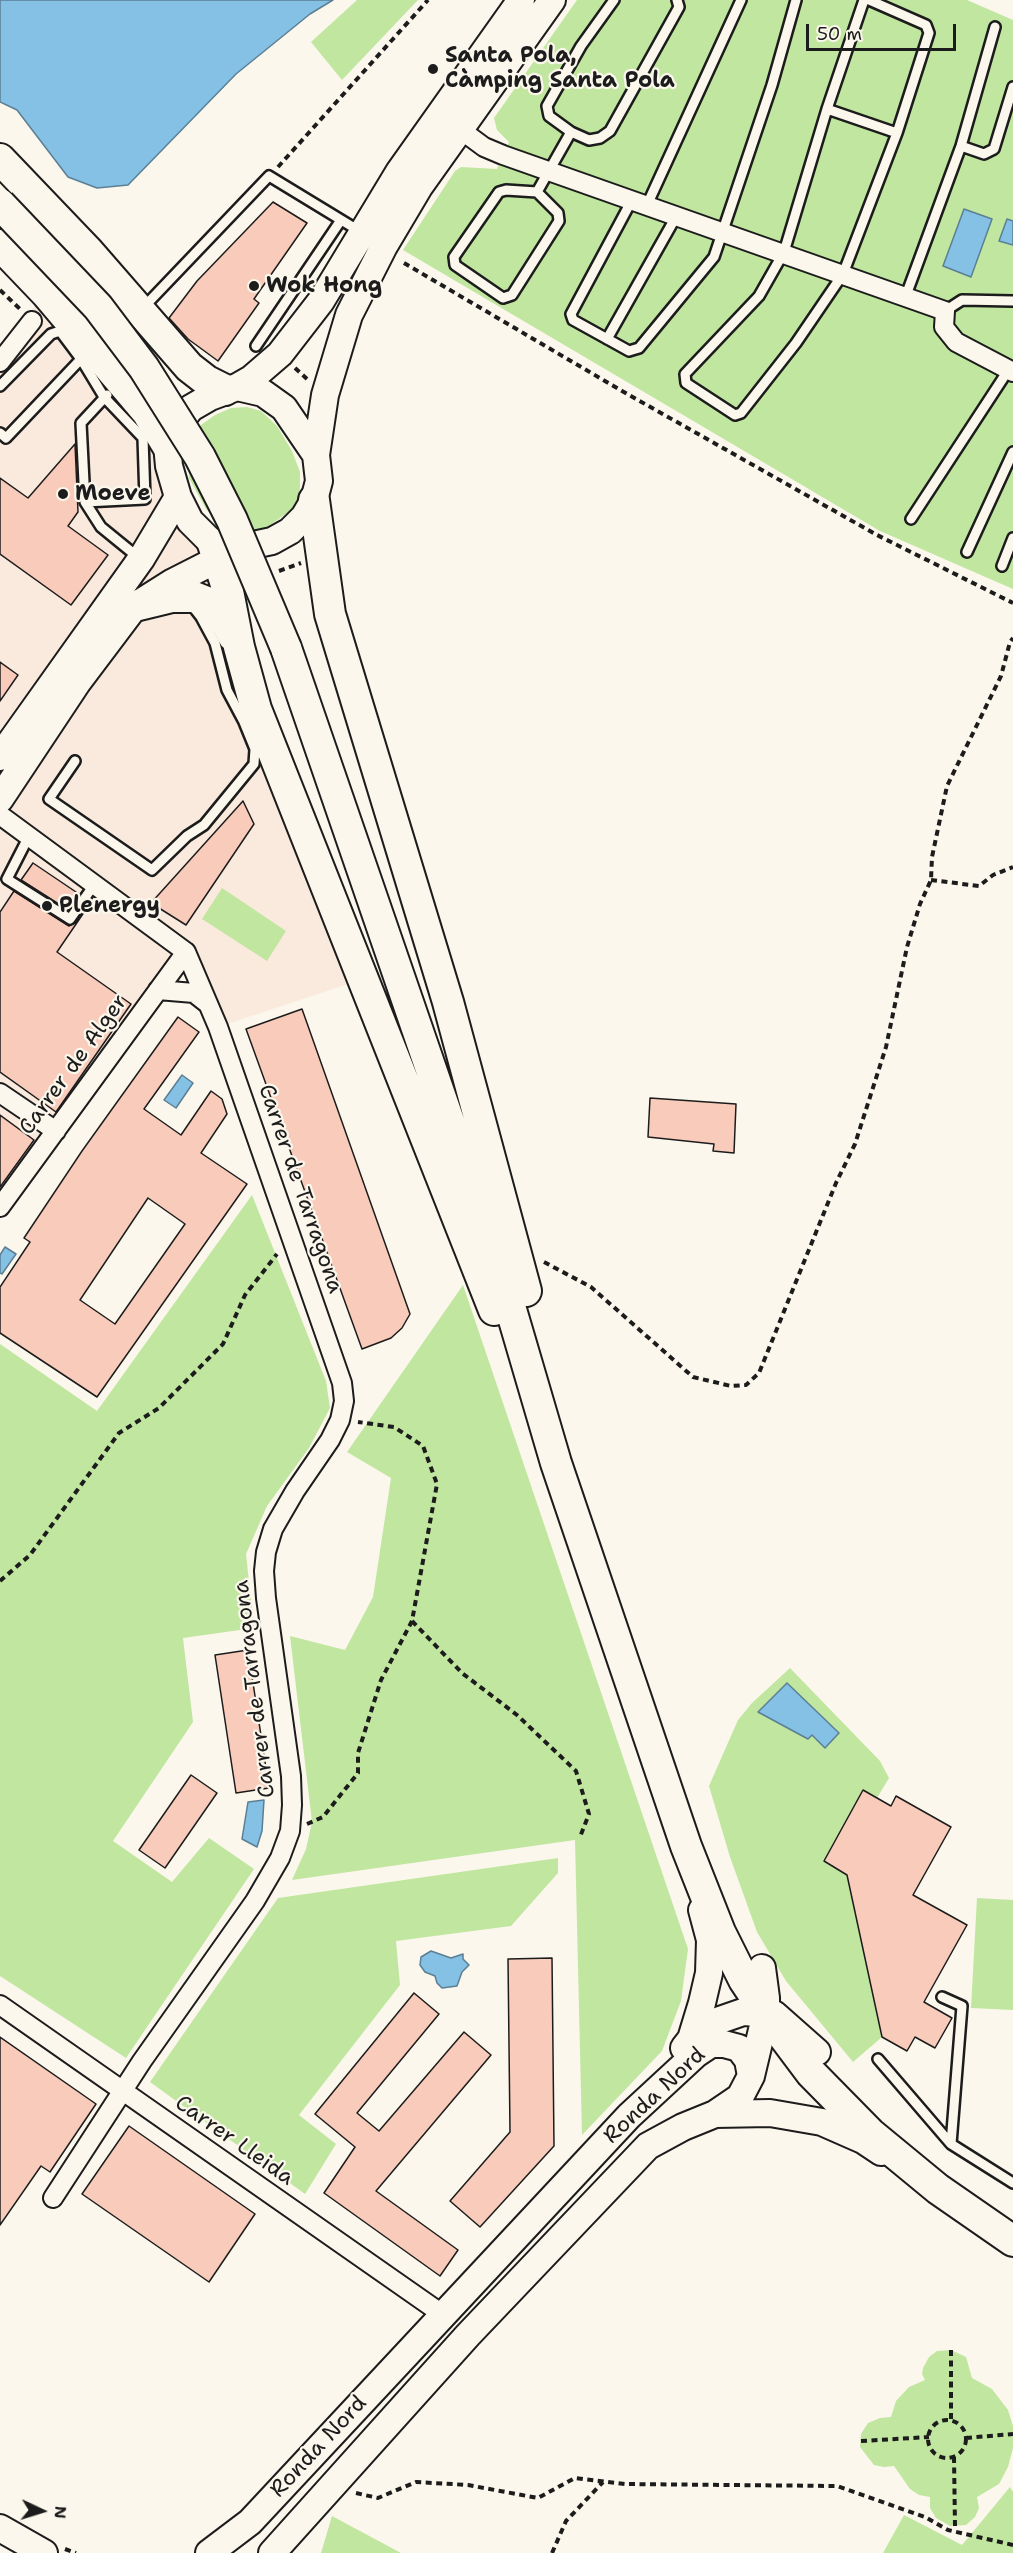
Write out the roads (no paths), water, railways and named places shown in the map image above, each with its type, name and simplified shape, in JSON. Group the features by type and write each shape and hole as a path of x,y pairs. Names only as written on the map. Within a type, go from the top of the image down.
{"highway":[{"path":"0,159 88,251 189,367 207,381 231,389"},
{"path":"0,204 98,307 144,368 206,468 232,520 286,648 505,1250 562,1428 688,1800 738,1924 762,1968 817,2052 902,2136 1013,2222"},
{"path":"0,245 114,391 156,424 167,445"},
{"path":"114,391 146,339 164,338"},
{"path":"314,500 330,614 448,1002 556,1463"},
{"path":"224,550 228,591 239,647 256,709 475,1265 556,1463 686,1846 720,1932 744,1980 811,2073 870,2133 938,2189 1013,2241"},
{"path":"135,606 172,597 194,597 209,603 226,623 239,647"}],"main road":[{"path":"224,550 190,521 178,497 169,466 167,445 177,425 191,408 251,379 268,350 321,301 351,226 399,172 521,0"},
{"path":"0,799 77,683 135,606 224,550 272,541 290,531 304,517 314,500 319,481 316,455 325,395 349,315 384,246 419,187 552,0"},
{"path":"231,389 263,393 284,408 316,455"},
{"path":"0,757 141,559 178,497"},
{"path":"686,1846 710,1940 709,1973 691,2039"},
{"path":"751,2076 766,2013 762,1968"},
{"path":"665,2084 674,2060 691,2039 717,2021 743,2012 774,2014 817,2052"},
{"name":"Ronda Nord","path":"209,2553 249,2522 629,2116 696,2054 711,2044 724,2044 738,2048 748,2060 751,2076 740,2097 716,2114 683,2127 648,2146 468,2335 272,2553"},
{"path":"716,2114 770,2113 822,2122 863,2140 938,2189"},
{"path":"0,2528 44,2553"}],"street":[{"path":"461,130 484,147 547,171 784,252 945,311 944,327 956,342 1011,370"},
{"path":"3,350 32,321"},
{"path":"0,815 186,951"},
{"name":"Carrer de Alger","path":"0,1207 186,951"},
{"name":"Carrer de Tarragona","path":"53,2198 122,2091 255,1901 280,1858 290,1831 291,1776 271,1636 265,1562 273,1529 295,1491 330,1440 340,1420 344,1401 342,1383 208,1004 186,951"},
{"path":"158,990 194,993 208,1004"},
{"path":"0,1093 56,1131"},
{"name":"Carrer Lleida","path":"0,2005 442,2314"}],"lane":[{"path":"614,0 581,46 547,106 549,116 571,132 589,140 600,138 610,131 679,7 677,0"},
{"path":"741,0 640,202 571,314 573,320 629,351 639,348 714,257 772,85 796,0"},
{"path":"866,0 926,25 929,33 897,133 843,274 796,343 741,413 735,415 686,382 685,374 759,296 784,252 827,109 866,0"},
{"path":"905,298 961,146 995,27"},
{"path":"961,146 984,154 994,149 1013,87"},
{"path":"827,109 897,133"},
{"path":"537,192 571,132"},
{"path":"141,311 269,176 351,226"},
{"path":"506,190 537,192 558,213 559,221 512,295 503,298 455,265 454,257 499,192 506,190"},
{"path":"607,339 677,215"},
{"path":"945,311 962,300 1013,301"},
{"path":"0,386 51,334 74,341 6,438 0,433"},
{"path":"911,519 1011,370"},
{"path":"85,502 146,499 143,438 114,391 81,423 85,502 101,527 141,559"},
{"path":"967,552 1013,452"},
{"path":"1002,566 1013,538"},
{"path":"75,761 49,799 152,870 186,836 204,825 254,764 255,749 227,690 215,643 194,609 194,597"},
{"path":"29,836 7,879 70,919 94,885"},
{"path":"942,1996 962,2006 951,2144"},
{"path":"878,2060 951,2144 1013,2183"}],"water":[{"path":"0,0 333,0 310,14 236,74 128,185 97,188 68,177 17,110 0,102"},
{"path":"964,209 992,219 971,277 943,266"},
{"path":"1007,219 1013,221 1013,245 999,241"},
{"path":"182,1075 193,1083 176,1108 164,1100"},
{"path":"5,1247 16,1254 2,1274 0,1273 0,1255"},
{"path":"787,1683 839,1733 825,1748 812,1735 808,1739 758,1712"},
{"path":"264,1800 262,1831 257,1847 242,1839 248,1802"},
{"path":"431,1951 451,1958 463,1954 463,1959 469,1965 462,1972 457,1986 442,1988 435,1976 425,1972 420,1965 421,1957"}],"place":[{"name":"Santa Pola, Càmping Santa Pola","path":"433,69"},
{"name":"Wok Hong","path":"254,286"},
{"name":"Moeve","path":"63,494"},
{"name":"Plenergy","path":"47,906"}]}
